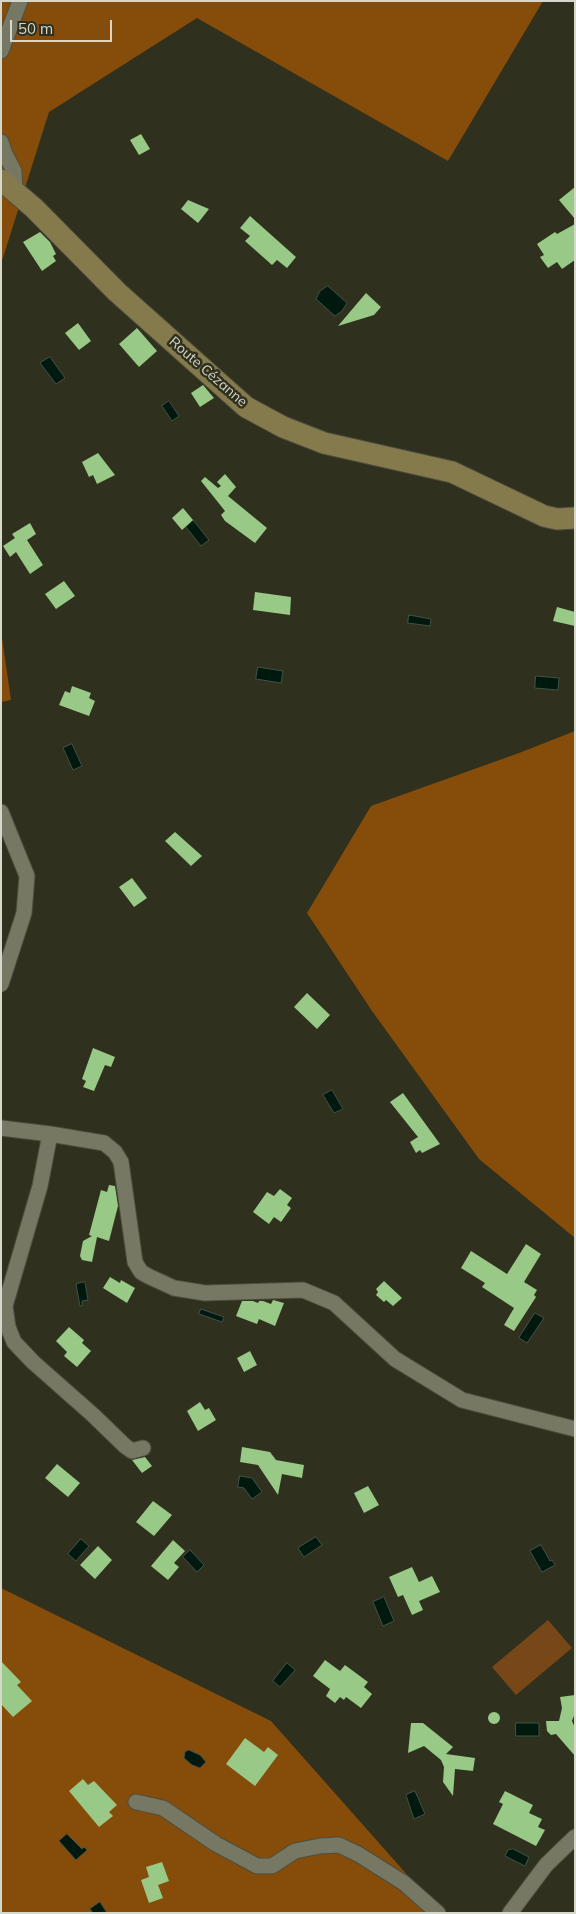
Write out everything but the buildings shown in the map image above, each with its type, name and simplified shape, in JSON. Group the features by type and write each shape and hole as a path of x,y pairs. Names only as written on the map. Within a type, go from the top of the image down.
{"street":[{"path":"1,50 20,1"},
{"path":"1,142 14,171 8,186"},
{"name":"Route Cézanne","path":"8,186 117,292 246,407 284,428 324,443 452,472 544,516 557,519 575,518"},
{"path":"1,812 27,876 24,913 1,984"},
{"path":"1,1128 104,1143 115,1152 121,1162 135,1262 141,1272 174,1288 205,1293 303,1290 334,1303 394,1359 462,1400 575,1429"},
{"path":"50,1134 40,1186 5,1306 5,1328 14,1342 33,1362 124,1446 132,1451 143,1448"},
{"path":"136,1802 163,1808 216,1844 257,1866 272,1866 295,1851 320,1846 339,1845 358,1854 404,1883 438,1913"},
{"path":"510,1913 546,1865 575,1837"}],"shaded area":[{"path":"1,1 543,1 448,161 197,18 49,112 1,264"},
{"path":"328,286 347,303 342,311 335,316 316,299 320,291"},
{"path":"50,357 65,378 56,384 40,363"},
{"path":"169,401 179,416 172,421 162,406"},
{"path":"193,520 209,540 201,546 186,527"},
{"path":"409,615 431,619 430,626 408,623"},
{"path":"1,631 11,700 1,702"},
{"path":"258,667 283,671 281,683 256,679"},
{"path":"536,676 559,678 558,690 535,688"},
{"path":"575,731 575,1238 479,1159 372,1011 307,913 371,806"},
{"path":"72,744 82,766 73,770 63,748"},
{"path":"332,1090 343,1109 334,1113 323,1095"},
{"path":"85,1282 88,1300 82,1301 82,1306 80,1306 76,1284"},
{"path":"201,1309 224,1317 222,1322 199,1314"},
{"path":"535,1313 544,1318 527,1343 519,1338"},
{"path":"240,1476 252,1478 262,1492 252,1499 244,1488 238,1487"},
{"path":"316,1537 322,1545 304,1557 298,1548"},
{"path":"81,1539 89,1546 76,1561 68,1554"},
{"path":"541,1545 550,1561 552,1560 555,1565 542,1572 530,1551"},
{"path":"190,1550 204,1565 197,1572 183,1557"},
{"path":"1,1588 271,1721 441,1913 1,1913"},
{"path":"384,1597 394,1621 383,1626 373,1602"},
{"path":"548,1620 572,1648 516,1695 492,1667"},
{"path":"287,1663 295,1670 280,1687 273,1681"},
{"path":"516,1723 539,1723 539,1736 516,1736"},
{"path":"189,1750 200,1755 206,1762 200,1768 192,1765 184,1758 185,1752"},
{"path":"415,1791 425,1814 414,1819 406,1795"},
{"path":"67,1834 82,1849 84,1847 87,1850 76,1860 59,1841"},
{"path":"513,1849 529,1857 525,1866 505,1856 508,1850"},
{"path":"100,1902 107,1913 93,1913 90,1909"}]}
